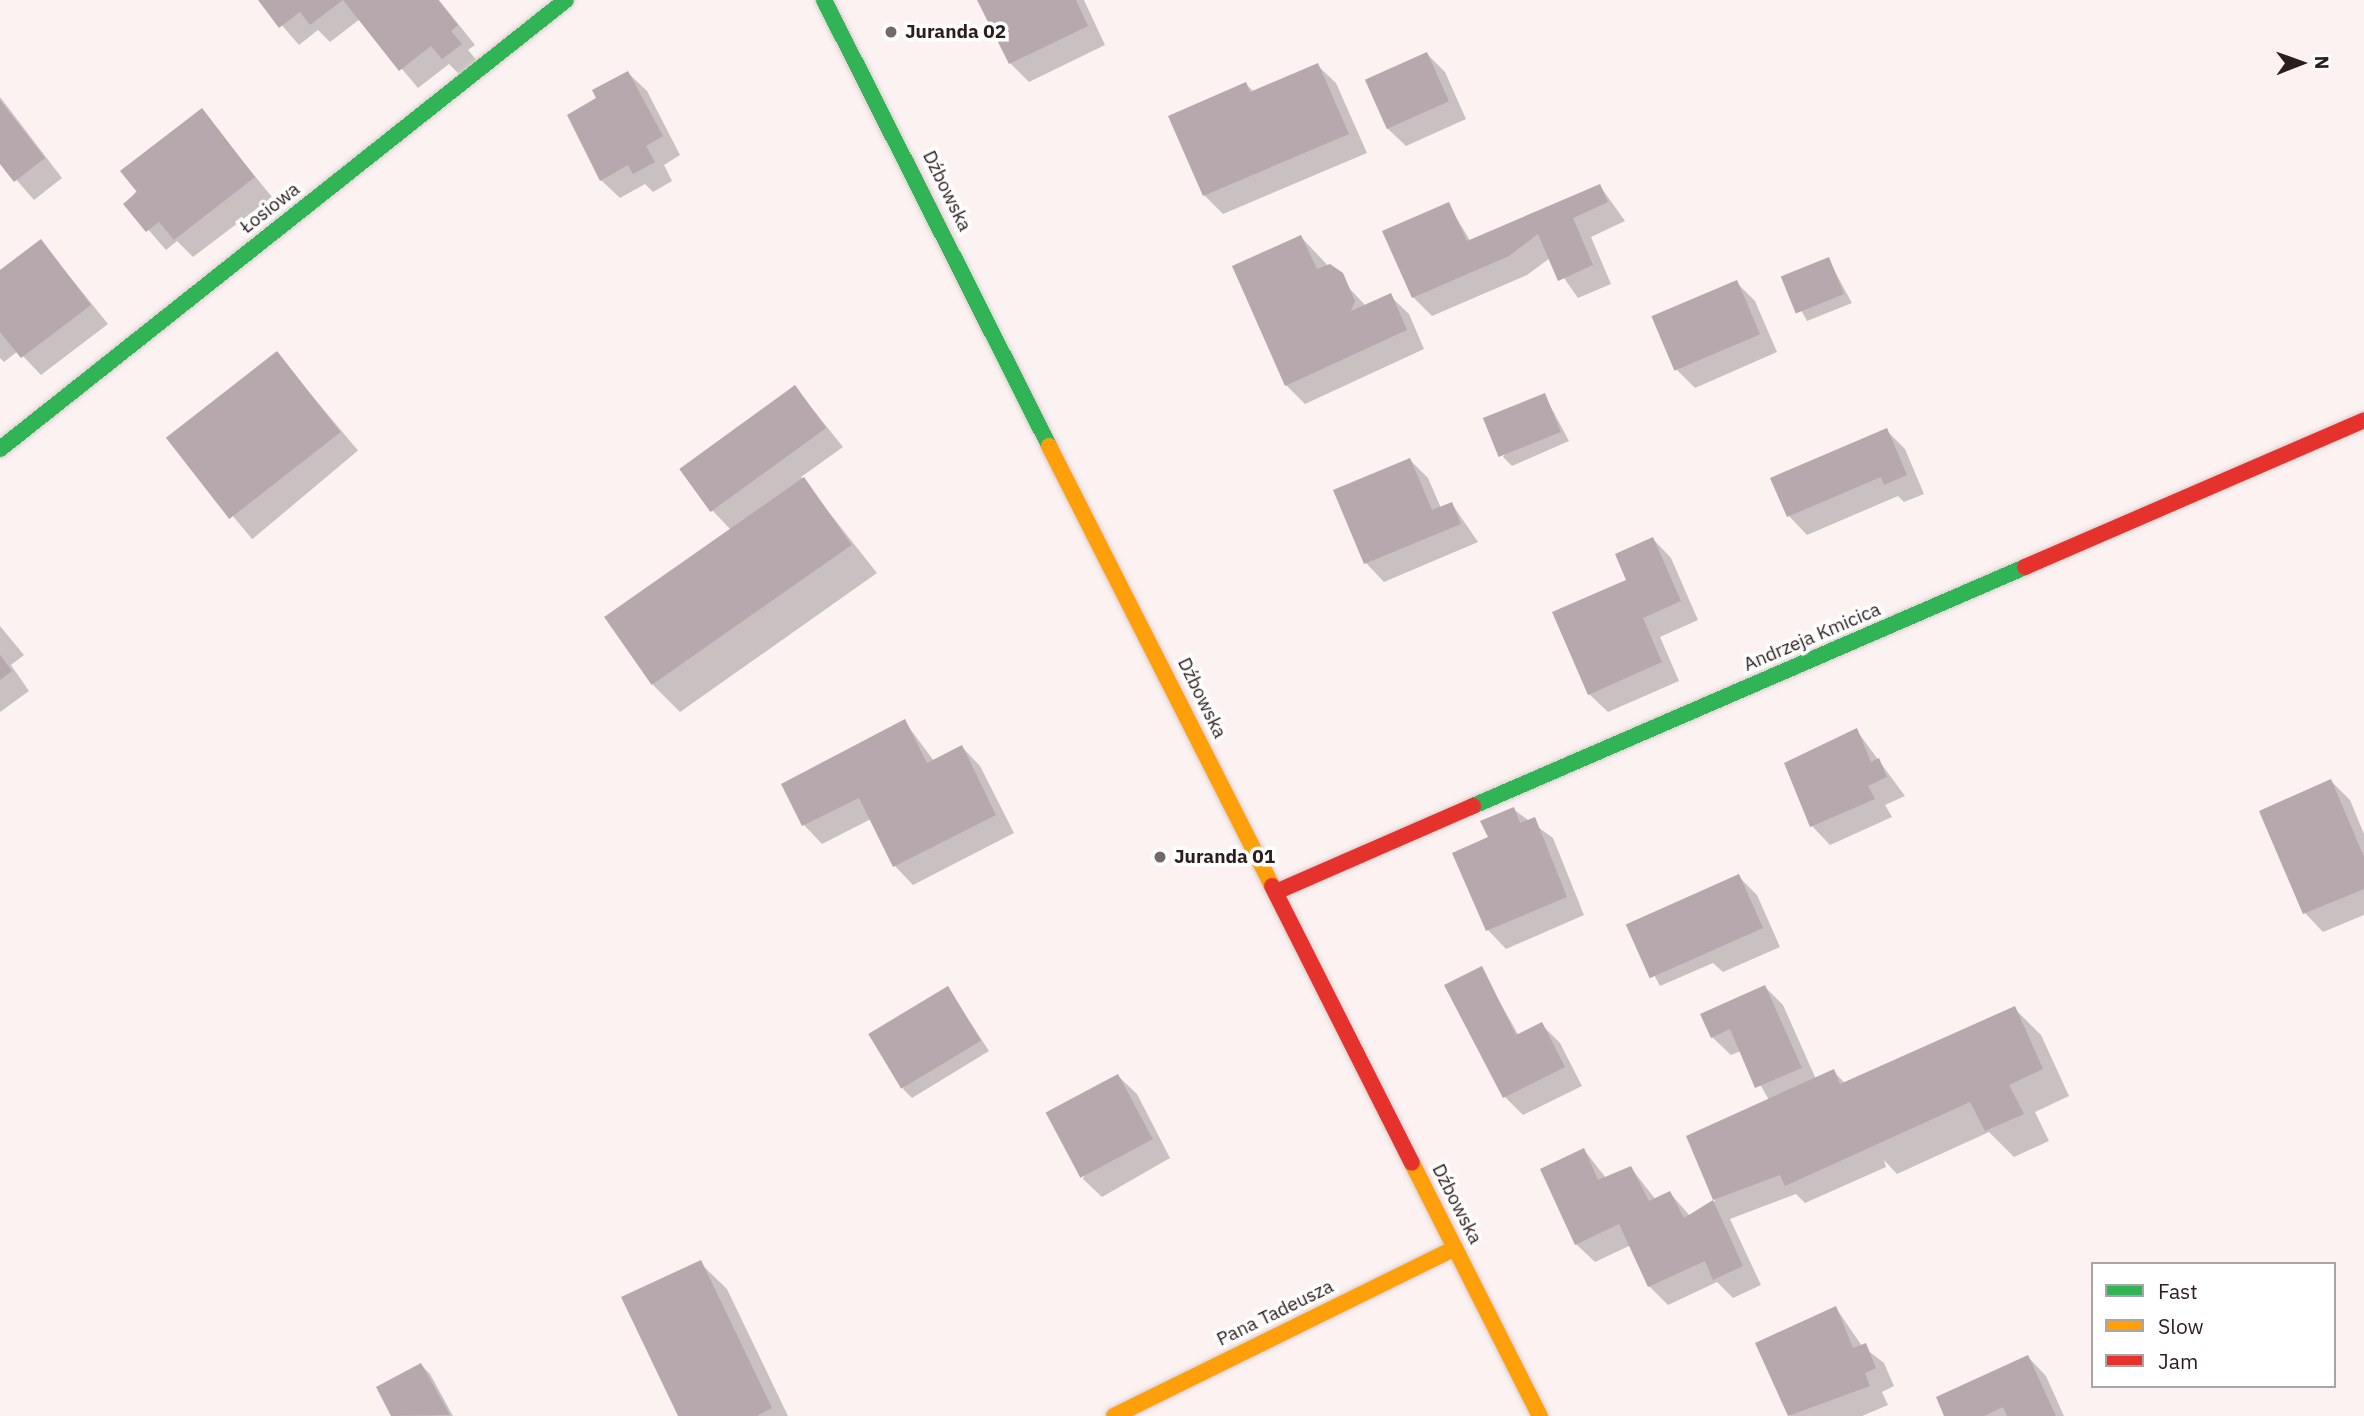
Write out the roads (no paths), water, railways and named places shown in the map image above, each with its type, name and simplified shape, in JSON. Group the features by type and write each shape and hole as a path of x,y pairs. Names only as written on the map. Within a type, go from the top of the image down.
{"street":[{"name":"Łosiowa","path":"0,449 566,0"},
{"name":"Dźbowska","path":"824,0 1540,1416"},
{"name":"Andrzeja Kmicica","path":"1276,892 2364,420"},
{"name":"Pana Tadeusza","path":"1114,1416 1455,1248"}],"place":[{"name":"Juranda 02","path":"891,32"},
{"name":"Juranda 01","path":"1160,857"}]}
